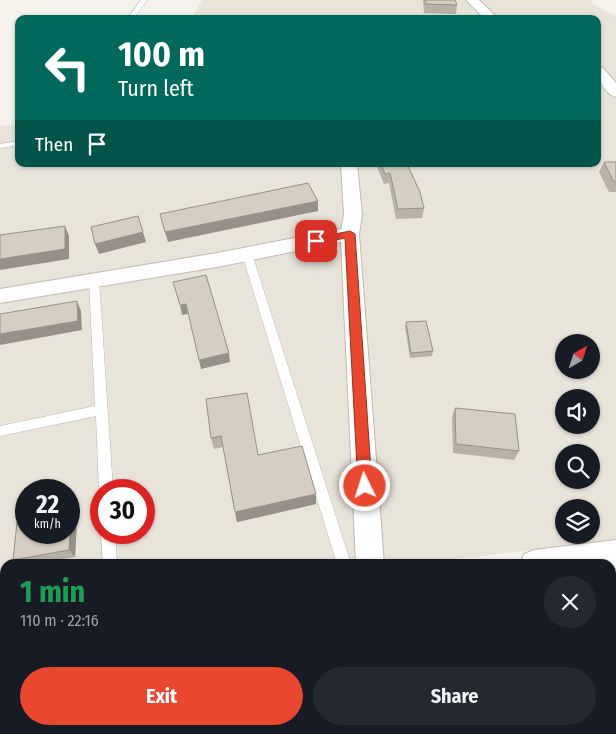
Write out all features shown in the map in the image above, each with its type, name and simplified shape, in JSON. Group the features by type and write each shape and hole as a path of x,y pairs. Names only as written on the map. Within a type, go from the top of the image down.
{"street":[{"path":"472,0 489,15"},
{"path":"601,74 616,93"},
{"path":"349,167 353,215 350,234 370,559"},
{"path":"0,296 247,254 350,234"},
{"path":"575,559 616,554"}],"lane":[{"path":"133,15 144,0"},
{"path":"0,146 15,144"},
{"path":"247,254 342,559"},
{"path":"94,280 105,479"},
{"path":"0,430 101,410"},
{"path":"109,544 110,559"}],"shaded area":[{"path":"202,0 592,0 593,4 616,17 616,540 600,542 600,499 555,499 555,544 582,544 456,559 0,559 0,126 15,124 15,167 601,167 601,15 193,15"}],"building":[{"path":"425,0 455,0 457,5 426,4"},
{"path":"604,162 616,162 616,182 614,182"},
{"path":"382,167 408,167 420,192 424,208 398,209 390,173 385,174"},
{"path":"308,183 318,201 165,232 160,214"},
{"path":"138,216 143,232 95,244 91,227"},
{"path":"65,226 65,249 0,259 0,235"},
{"path":"206,275 229,353 199,360 186,304 180,305 173,282"},
{"path":"77,301 78,321 0,334 0,314"},
{"path":"426,321 433,351 411,353 406,322"},
{"path":"247,393 258,455 302,446 316,494 235,512 221,436 211,438 206,399"},
{"path":"455,408 515,414 519,451 456,444"},
{"path":"15,541 15,544 69,544 69,550 13,559"}],"route":[{"path":"316,241 350,234 365,486"}]}
